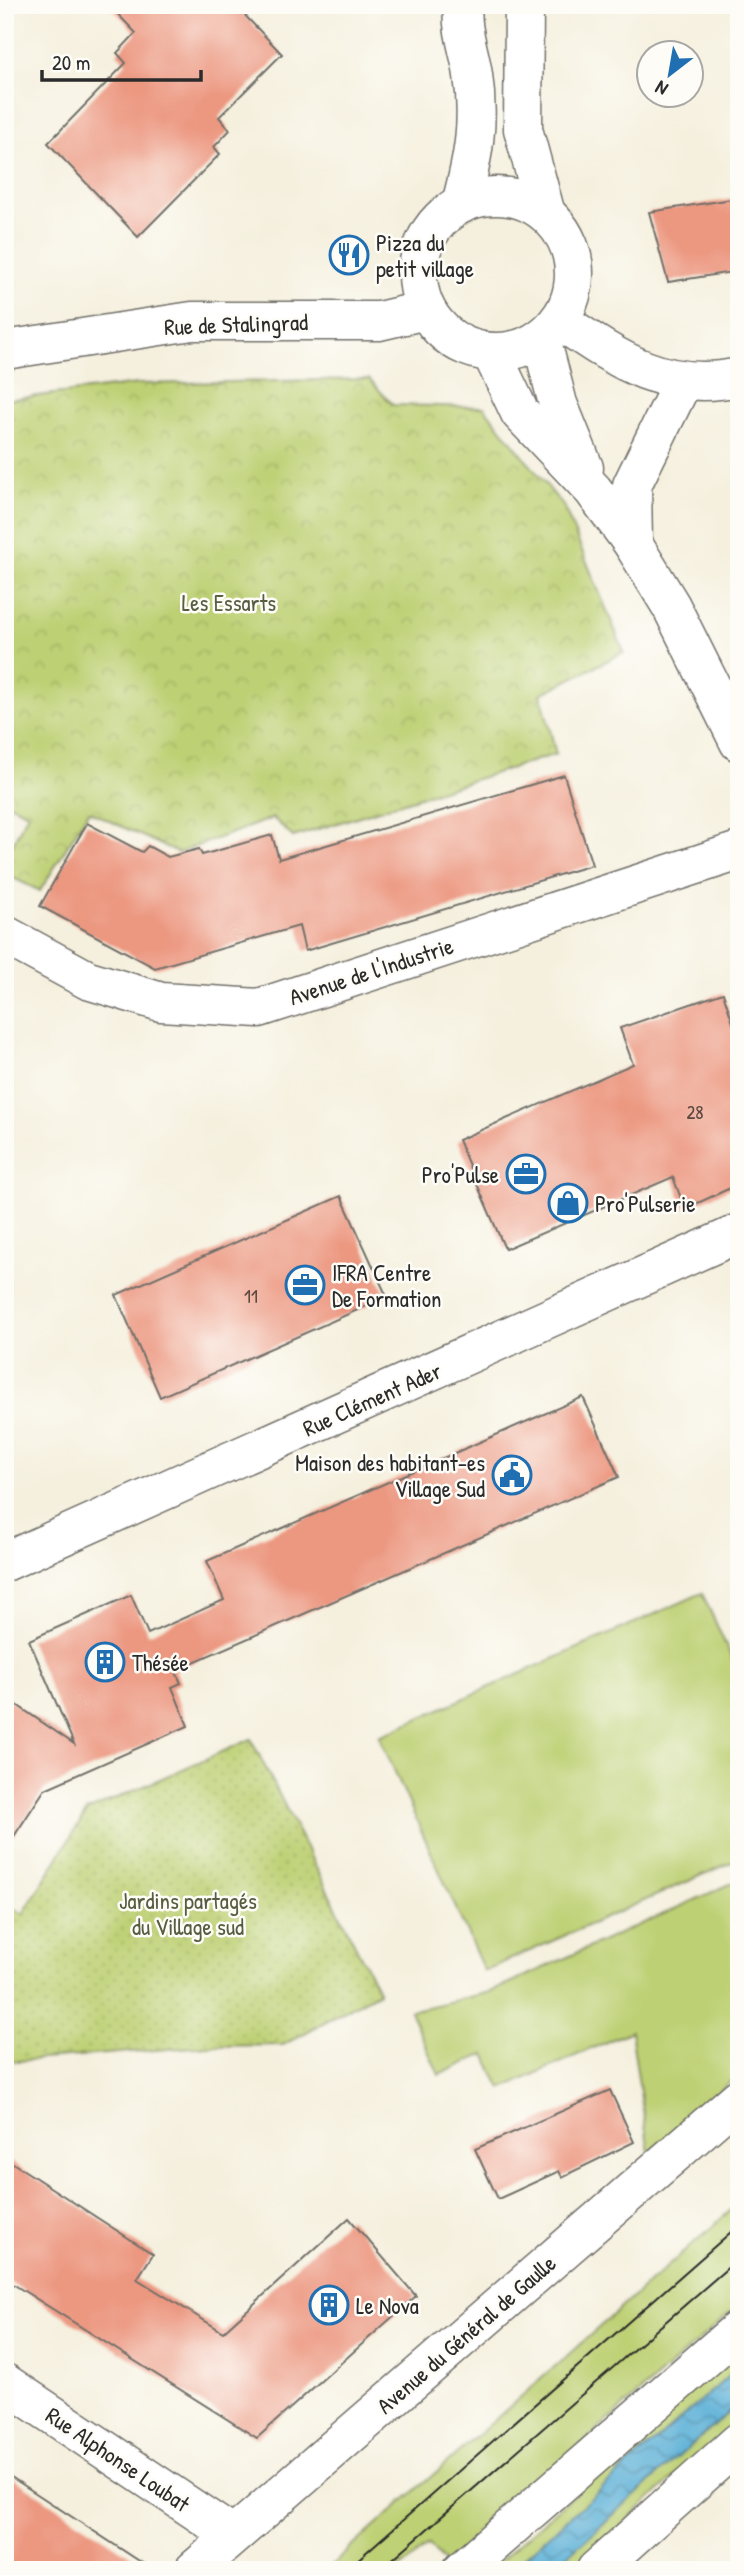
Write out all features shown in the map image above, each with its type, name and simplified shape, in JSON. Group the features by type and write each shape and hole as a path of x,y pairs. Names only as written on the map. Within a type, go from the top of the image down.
{"street":[{"path":"461,204 477,136 473,76 462,18 463,5"},
{"path":"524,5 523,129 546,214"},
{"path":"482,197 505,197 527,203 546,214 562,232 572,253 574,276 570,300 550,329 518,349 491,352 465,346 443,331 426,310 420,291 418,270 422,250 437,223 461,204 482,197"},
{"name":"Rue de Stalingrad","path":"5,350 192,321 379,321 426,310"},
{"path":"550,329 599,347 661,377 708,384 739,377"},
{"path":"550,329 558,404 593,490"},
{"path":"491,352 520,413 593,490 633,544 671,606 739,742"},
{"path":"633,544 632,485 682,381"},
{"name":"Avenue de l'Industrie","path":"5,935 88,980 161,1002 259,1008 739,851"},
{"name":"Rue Clément Ader","path":"5,1562 739,1233"},
{"name":"Avenue du Général de Gaulle","path":"194,2570 739,2098"},
{"path":"462,2570 739,2329"},
{"name":"Rue Alphonse Loubat","path":"5,2383 232,2535"},
{"path":"596,2570 739,2442"}],"green space":[{"name":"Les Essarts","path":"369,379 393,405 484,407 564,507 624,652 541,694 556,754 293,837 273,818 178,853 89,811 40,891 5,874 5,860 28,813 5,802 5,400 138,384"},
{"path":"702,1593 739,1674 739,1859 484,1971 379,1736"},
{"name":"Jardins partagés du Village sud","path":"251,1739 379,1992 283,2045 207,2046 5,2062 5,1903 23,1914 87,1811"},
{"path":"739,1880 739,2074 649,2152 631,2031 501,2089 485,2054 439,2075 410,2011 490,1992"},
{"path":"739,2203 739,2305 446,2564 428,2545 400,2570 326,2570"},
{"path":"739,2348 739,2367 510,2570 489,2570"},
{"path":"739,2403 739,2419 572,2570 551,2570"}],"water":[{"path":"739,2367 739,2403 551,2570 510,2570"}],"building":[{"path":"109,5 235,5 282,54 219,117 230,130 214,147 220,154 138,237 48,143 126,63 117,53 136,33"},
{"path":"739,198 739,271 668,282 649,212"},
{"path":"564,775 592,865 305,951 299,926 155,968 40,906 87,823 142,852 148,846 168,857 199,849 202,855 272,835 279,859"},
{"path":"723,993 739,1041 739,1184 685,1209 673,1177 505,1249 458,1140 633,1064 620,1028"},
{"path":"341,1196 387,1297 160,1397 116,1295"},
{"path":"583,1397 619,1477 175,1670 181,1683 172,1687 188,1726 45,1789 5,1850 5,1697 74,1744 29,1640 131,1595 148,1634 224,1600 207,1561"},
{"path":"610,2090 634,2142 562,2177 559,2171 498,2199 475,2149"},
{"name":"Le Nova","path":"5,2158 153,2254 137,2279 223,2332 349,2218 416,2296 257,2438 5,2279"},
{"path":"5,2473 153,2570 5,2570"}],"tram line":[{"path":"346,2570 739,2225"},
{"path":"380,2570 739,2258"}],"place":[{"name":"Pizza du petit village","path":"349,255"},
{"name":"Pro'Pulse","path":"526,1174"},
{"name":"Pro'Pulserie","path":"568,1203"},
{"name":"IFRA Centre De Formation","path":"305,1285"},
{"name":"Maison des habitant-es Village Sud","path":"512,1475"},
{"name":"Thésée","path":"105,1662"},
{"name":"Le Nova","path":"329,2305"}]}
